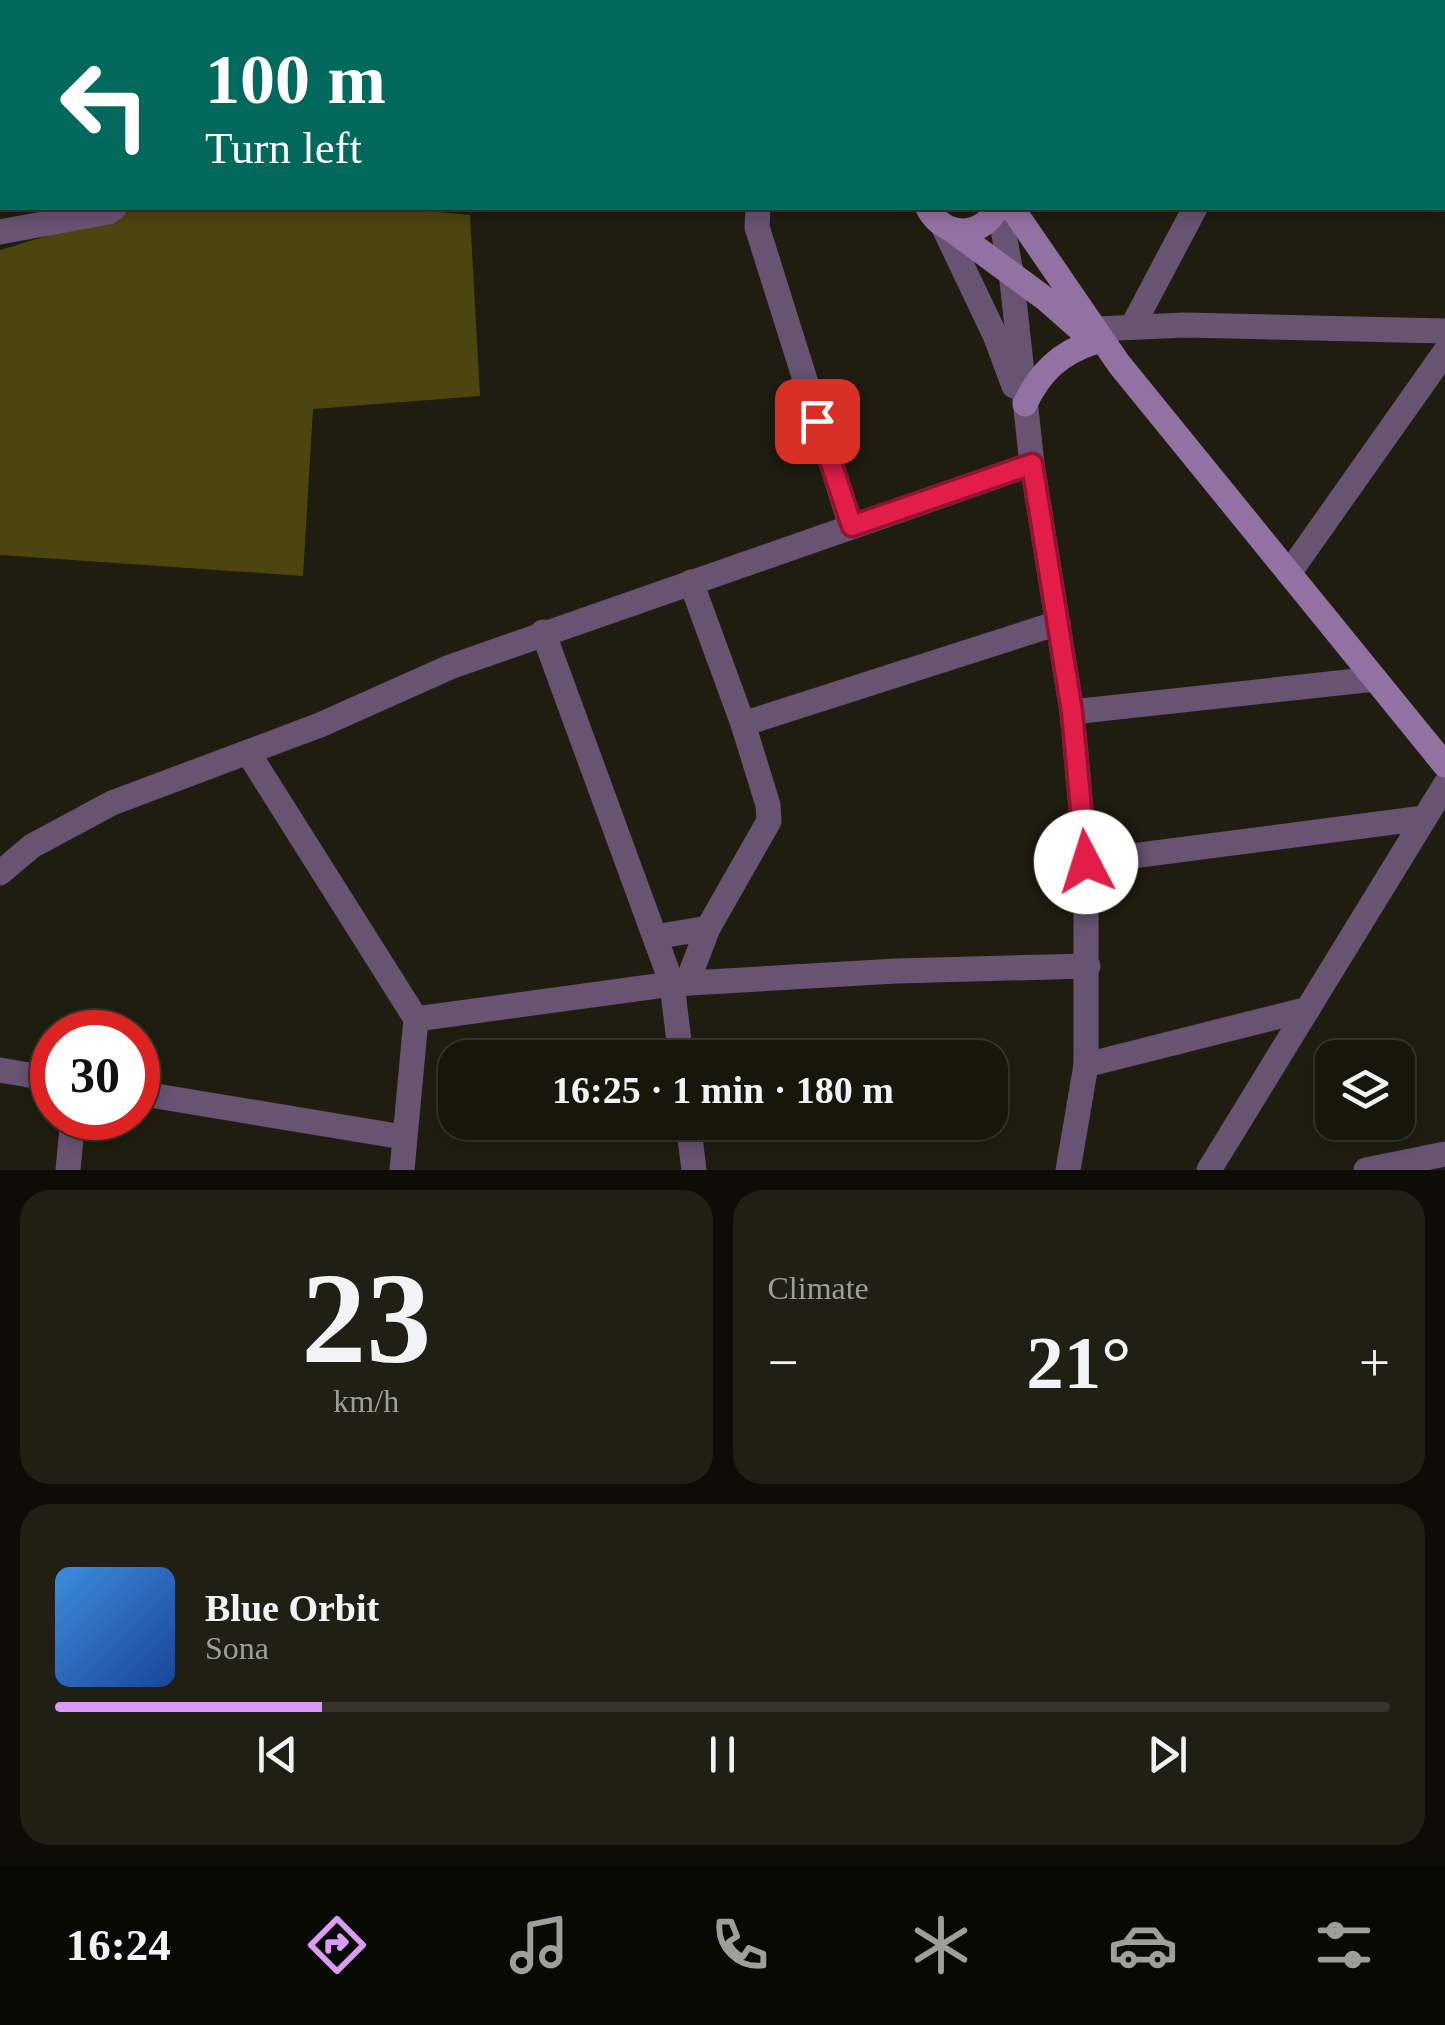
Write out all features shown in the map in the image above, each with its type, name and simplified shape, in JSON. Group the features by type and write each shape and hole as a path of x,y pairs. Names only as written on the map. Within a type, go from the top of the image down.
{"street":[{"path":"0,232 111,210"},
{"path":"758,210 757,227 852,526"},
{"path":"914,210 971,230 996,210"},
{"path":"998,210 1011,272 1032,464 1072,712 1086,862 1086,1066 1068,1170"},
{"path":"1013,210 1091,335"},
{"path":"1132,327 1194,210"},
{"path":"940,221 1091,335 1119,364 1445,765"},
{"path":"940,221 995,335 1025,412"},
{"path":"1025,412 1036,380 1050,366 1091,335 1132,327 1445,331"},
{"path":"1289,573 1445,352"},
{"path":"0,873 32,846 112,803 320,726 450,667 1032,464"},
{"path":"680,984 769,821 768,804 692,582"},
{"path":"742,724 1058,624"},
{"path":"543,632 655,937 680,984 681,1040"},
{"path":"1072,712 1375,679"},
{"path":"249,754 416,1019 402,1170"},
{"path":"1209,1170 1445,785"},
{"path":"1086,862 1424,818"},
{"path":"655,937 708,928"},
{"path":"416,1019 680,984 1088,966"},
{"path":"1086,1066 1308,1009"},
{"path":"0,1070 30,1075"},
{"path":"160,1097 403,1138"},
{"path":"68,1170 71,1140"},
{"path":"690,1140 694,1170"},
{"path":"1366,1170 1445,1154"}],"shaded area":[{"path":"133,210 418,210 470,215 480,396 313,409 303,576 0,555 0,250"}],"route":[{"path":"817,421 852,526 1032,464 1072,712 1086,862"}]}
